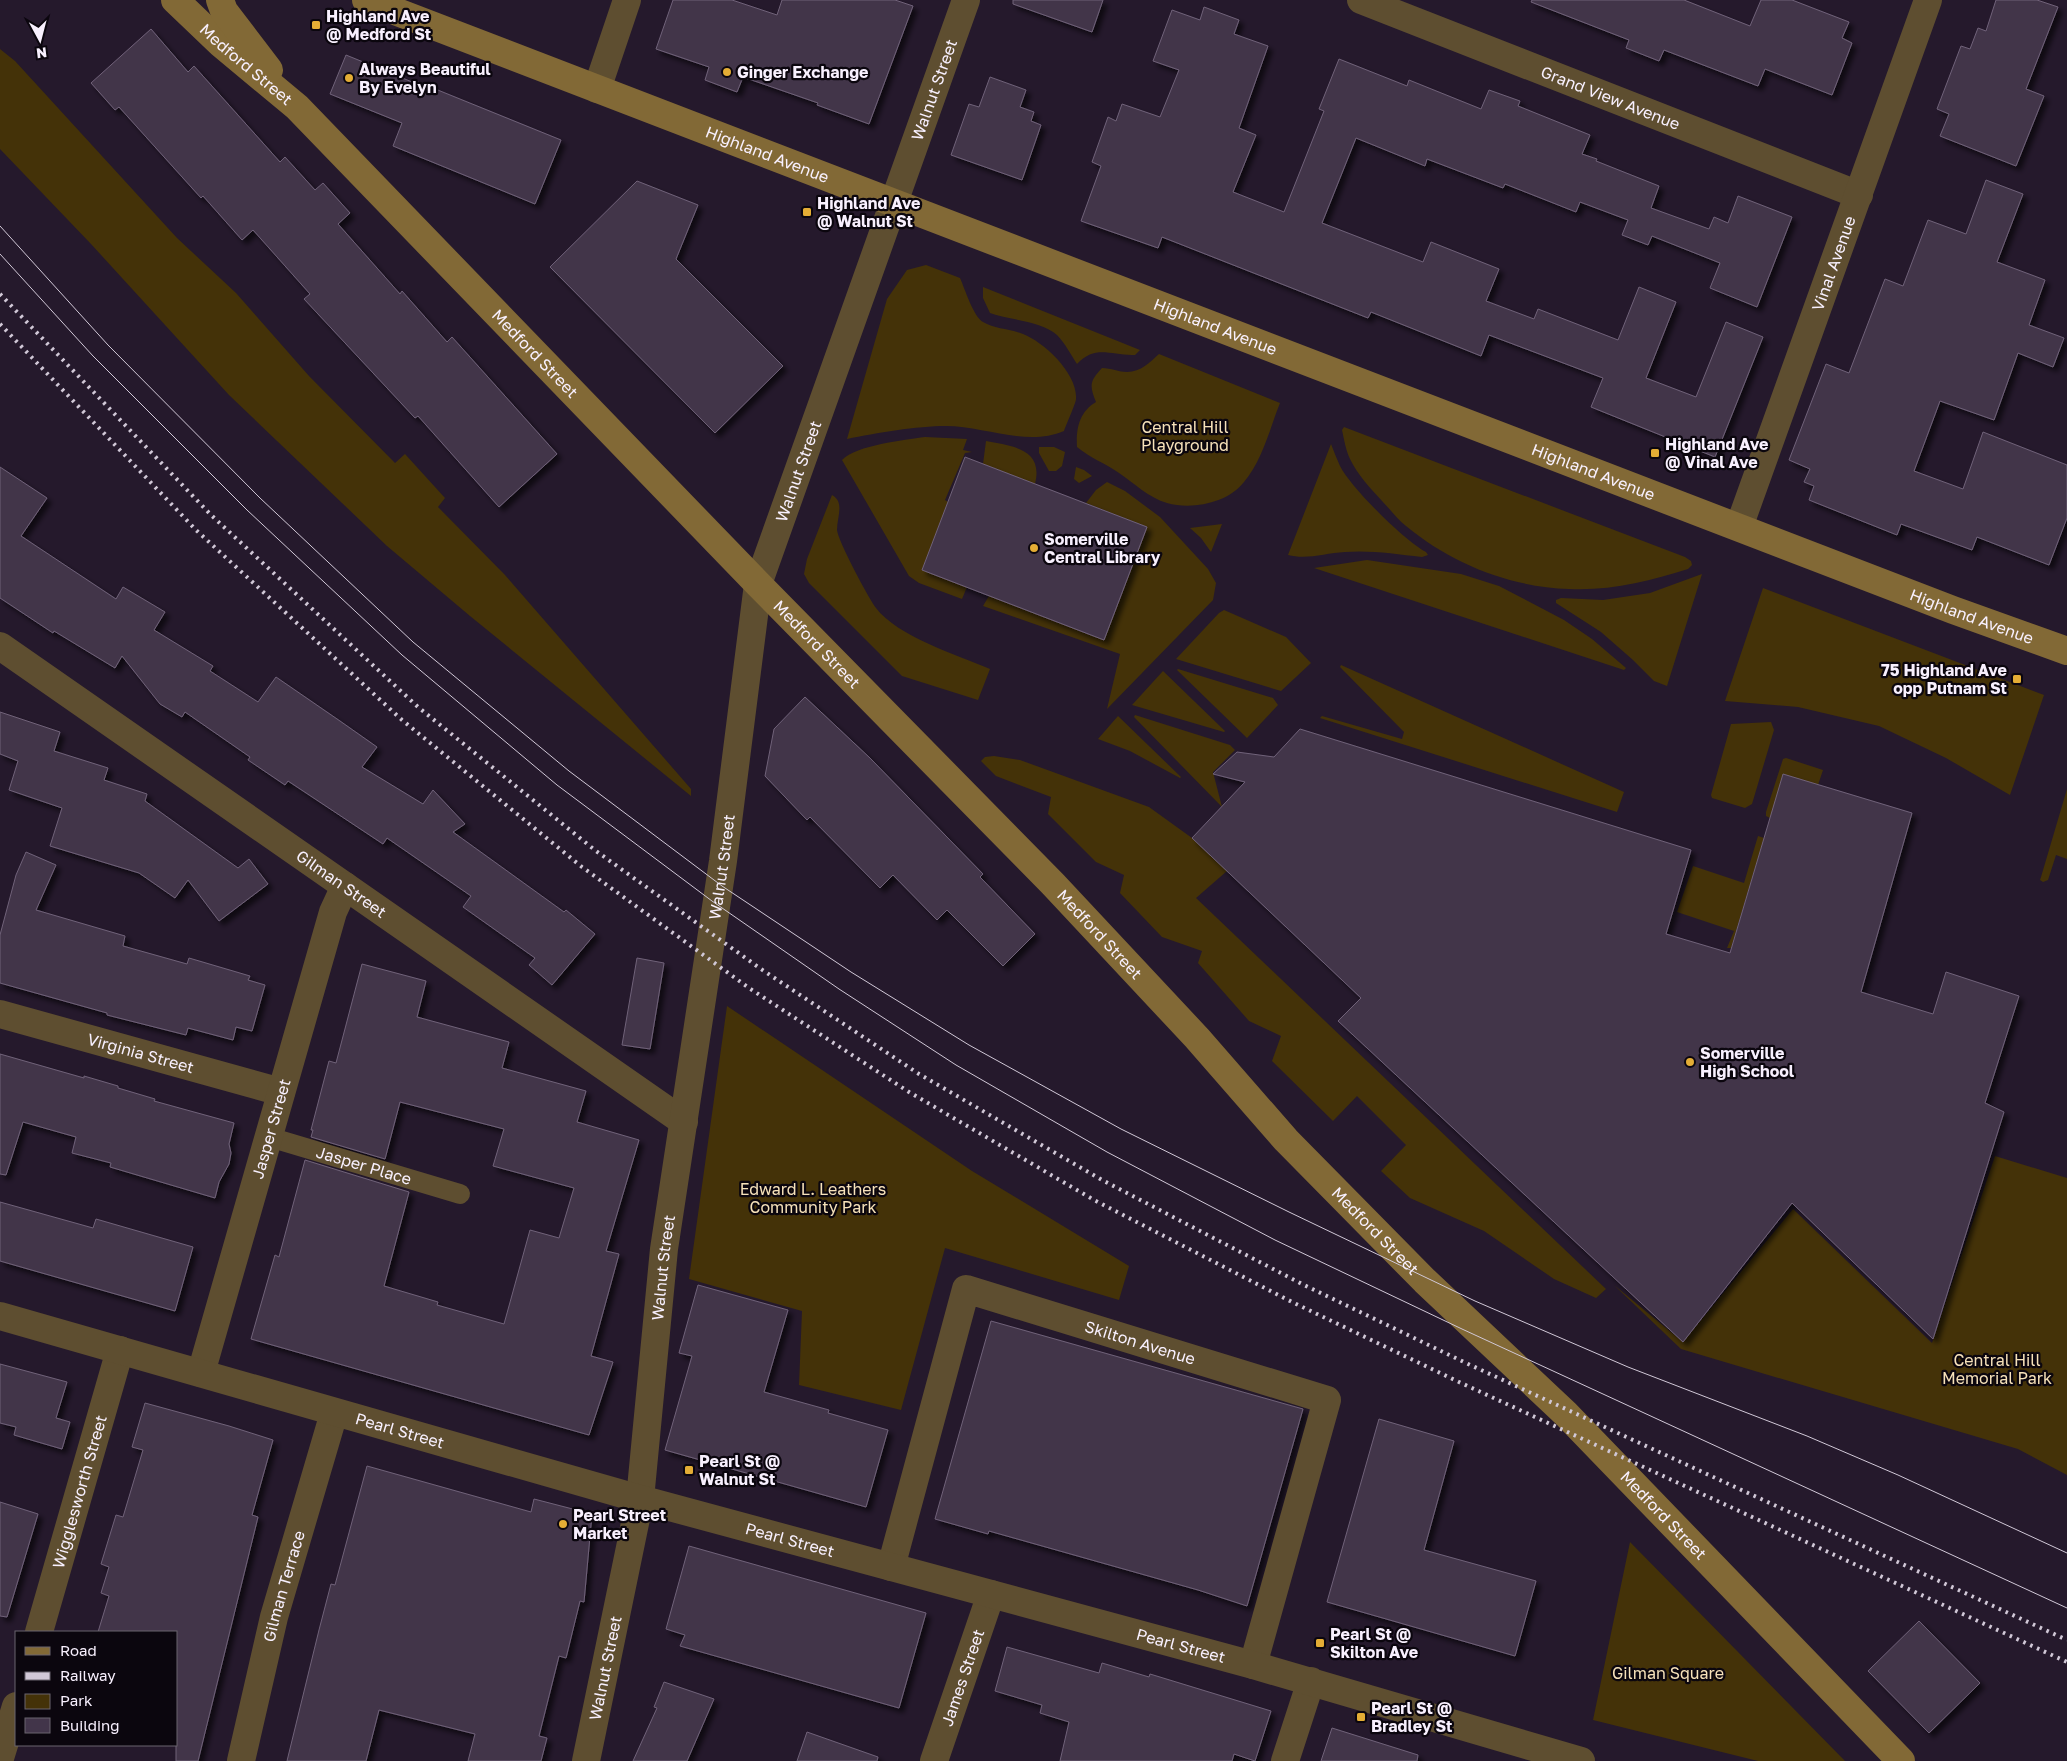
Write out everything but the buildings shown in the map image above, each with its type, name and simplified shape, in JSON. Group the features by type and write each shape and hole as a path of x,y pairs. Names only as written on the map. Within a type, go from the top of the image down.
{"main road":[{"name":"Medford Street","path":"175,0 220,43 297,107 758,584 1053,884 1198,1038 1286,1140 1425,1282 1548,1396 1901,1761"},
{"name":"Medford Street","path":"220,0 224,11 297,107"},
{"name":"Highland Avenue","path":"366,0 1953,610 2067,652"}],"street":[{"path":"597,89 627,0"},
{"name":"Walnut Street","path":"586,1761 640,1499 664,1249 724,861 758,584 966,0"},
{"name":"Grand View Avenue","path":"1361,0 1859,195"},
{"name":"Vinal Avenue","path":"1739,527 1928,0"},
{"name":"Gilman Street","path":"0,646 684,1122"},
{"name":"Jasper Street","path":"202,1373 333,912 345,886"},
{"name":"Virginia Street","path":"0,1014 281,1092"},
{"name":"Skilton Avenue","path":"891,1567 966,1289 1327,1400 1254,1665"},
{"name":"Pearl Street","path":"0,1316 640,1499 1312,1681 1581,1761"},
{"name":"Wigglesworth Street","path":"39,1631 120,1350"},
{"name":"Gilman Terrace","path":"241,1761 274,1617 334,1413"},
{"name":"James Street","path":"934,1761 991,1594"},
{"path":"1285,1761 1312,1681"},
{"path":"0,1758 15,1709"}],"lane":[{"name":"Jasper Place","path":"268,1137 460,1194"}],"green space":[{"path":"0,49 15,61 177,238 236,293 309,376 395,463 405,454 445,498 438,507 505,575 691,789 691,796 387,546 229,395 91,244 0,149"},
{"path":"926,265 960,278 976,314 983,322 1018,332 1031,338 1050,351 1058,360 1072,379 1076,399 1064,431 1035,437 960,427 935,426 896,430 847,439 887,299 907,270"},
{"path":"983,287 1140,350 1135,355 1104,352 1091,354 1077,364 1063,342 1051,330 990,313 983,298"},
{"name":"Central Hill Playground","path":"1159,354 1280,403 1261,454 1250,474 1237,489 1219,500 1187,506 1160,501 1114,469 1077,447 1078,427 1082,416 1096,402 1092,391 1092,384 1098,372 1102,368 1132,372 1145,366"},
{"path":"1344,427 1685,557 1691,561 1692,565 1688,569 1644,581 1615,587 1584,589 1525,584 1483,571 1443,552 1424,540 1400,520 1360,476 1353,465 1345,445 1342,430"},
{"path":"925,437 967,439 963,450 972,452 965,453 945,500 948,502 922,570 967,587 962,599 919,583 909,576 842,460 858,450"},
{"path":"986,441 1015,447 1030,456 1035,463 1037,472 1035,484 983,464"},
{"path":"1331,444 1340,466 1355,487 1392,526 1428,555 1422,557 1354,552 1309,557 1288,555"},
{"path":"1039,447 1054,447 1065,452 1062,466 1056,471 1049,471 1039,453"},
{"path":"1076,467 1092,476 1079,483 1074,479"},
{"path":"1107,482 1125,491 1160,517 1208,569 1216,583 1213,600 1107,709 1120,654 983,606 989,596 1104,640 1147,527 1086,503 1096,490"},
{"path":"832,495 836,498 839,506 837,530 842,545 876,608 886,618 913,636 990,669 978,700 902,676 809,583 804,574 807,559"},
{"path":"1222,524 1211,552 1201,538 1190,528"},
{"path":"1367,560 1461,574 1499,586 1564,620 1592,639 1626,668 1624,670 1314,568"},
{"path":"1702,574 1667,686 1654,681 1601,632 1556,603 1556,600 1561,598 1603,600 1650,593"},
{"path":"1763,588 2044,695 2010,795 1946,758 1879,726 1798,707 1725,701"},
{"path":"1224,610 1286,637 1311,663 1281,691 1176,659"},
{"path":"1341,665 1624,792 1617,812 1320,718 1322,716 1402,739 1404,732 1340,667"},
{"path":"1178,669 1273,698 1278,705 1247,738"},
{"path":"1163,671 1225,731 1132,705"},
{"path":"1135,715 1230,745 1235,750 1213,772 1222,807 1134,717"},
{"path":"1118,716 1181,777 1130,751 1098,739"},
{"path":"1771,722 1774,730 1752,804 1745,808 1712,798 1711,795 1731,724"},
{"path":"994,756 1020,760 1149,807 1192,838 1227,871 1196,898 1606,1289 1596,1298 1554,1279 1484,1231 1410,1198 1381,1171 1406,1145 1357,1096 1333,1121 1272,1061 1281,1036 1249,1021 1198,963 1202,951 1162,937 1120,893 1124,875 1096,862 1048,814 1051,797 996,776 981,761 985,757"},
{"path":"1786,758 1823,770 1818,785 1770,818 1766,816 1766,812 1783,759"},
{"path":"2067,789 2067,859 2056,855 2048,880 2043,882 2040,880"},
{"path":"1758,836 1764,838 1731,948 1727,948 1734,931 1677,912 1693,866 1744,883"},
{"name":"Edward L. Leathers Community Park","path":"727,1006 972,1171 1129,1266 1119,1300 945,1248 901,1410 799,1385 802,1311 689,1279"},
{"name":"Central Hill Memorial Park","path":"1995,1156 2067,1178 2067,1475 2018,1449 1681,1349 1614,1285 1683,1342 1793,1209 1932,1343"},
{"name":"Gilman Square","path":"1630,1542 1845,1761 1758,1761 1593,1720"}],"tram line":[{"path":"0,226 108,345 260,498 413,642 569,771 722,886 851,972 969,1045 1121,1129 1475,1301 1628,1367 1807,1436 1898,1475 2067,1553"},
{"path":"0,254 93,356 247,510 402,655 557,785 712,901 839,989 956,1065 1107,1152 1275,1240 1462,1329 2067,1608"}],"railway":[{"path":"0,294 211,515 418,707 596,851 761,969 919,1074 1102,1180 1302,1284 1466,1363 2067,1640"},
{"path":"0,324 196,530 402,720 582,867 749,988 909,1092 1094,1200 1292,1302 1459,1382 2067,1662"}],"place":[{"name":"Highland Ave @ Medford St","path":"316,25"},
{"name":"Ginger Exchange","path":"727,72"},
{"name":"Always Beautiful By Evelyn","path":"349,78"},
{"name":"Highland Ave @ Walnut St","path":"807,212"},
{"name":"Highland Ave @ Vinal Ave","path":"1655,453"},
{"name":"Somerville Central Library","path":"1034,548"},
{"name":"75 Highland Ave opp Putnam St","path":"2017,679"},
{"name":"Somerville High School","path":"1690,1062"},
{"name":"Pearl St @ Walnut St","path":"689,1470"},
{"name":"Pearl Street Market","path":"563,1524"},
{"name":"Pearl St @ Skilton Ave","path":"1320,1643"},
{"name":"Pearl St @ Bradley St","path":"1361,1717"}]}
